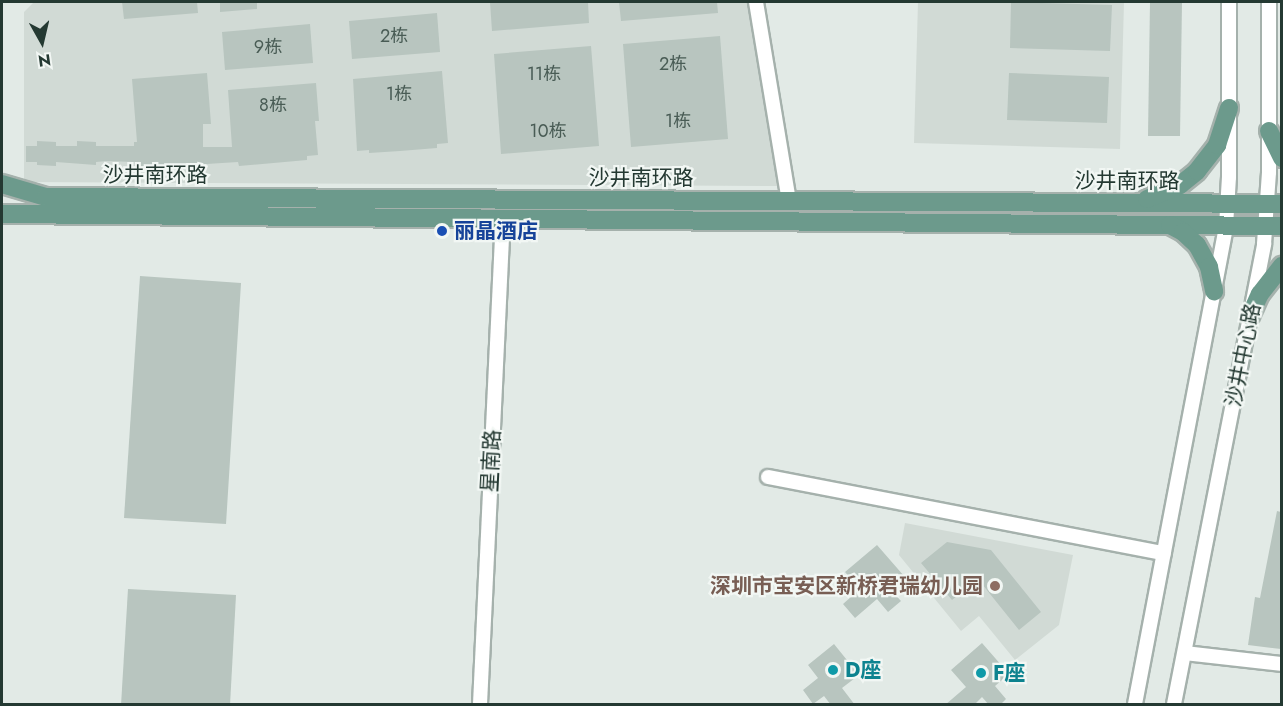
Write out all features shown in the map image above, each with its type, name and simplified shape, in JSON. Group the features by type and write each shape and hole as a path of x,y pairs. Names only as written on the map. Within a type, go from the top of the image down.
{"main road":[{"path":"1129,203 1171,190 1197,171 1217,144 1229,108"},
{"path":"1269,130 1281,158"},
{"name":"沙井南环路","path":"2,184 46,205 502,218 1274,226"},
{"path":"2,193 46,205"},
{"name":"沙井南环路","path":"2,214 46,205 789,201 1275,204"},
{"path":"2,207 46,205"},
{"path":"1168,225 1183,232 1197,244 1209,267 1214,291"},
{"path":"1250,316 1267,284 1281,266"}],"street":[{"path":"756,2 789,201"},
{"name":"沙井中心路","path":"1135,705 1226,226 1229,2"},
{"name":"沙井中心路","path":"1174,705 1250,316 1274,226 1275,204 1269,130 1269,2"},
{"name":"星南路","path":"480,705 502,218"},
{"path":"768,477 1164,552"},
{"path":"1185,653 1281,664"}],"shaded area":[{"path":"34,2 748,2 778,186 24,182 24,12"},
{"path":"918,2 1124,2 1120,149 914,143"},
{"name":"深圳市宝安区新桥君瑞幼儿园","path":"905,523 1073,555 1059,625 1015,660 979,616 961,631 899,555"}],"building":[{"path":"122,2 197,2 198,13 124,19"},
{"path":"220,2 257,2 257,9 220,12"},
{"path":"490,2 588,2 589,23 492,31"},
{"path":"619,2 717,2 718,13 621,21"},
{"path":"1011,2 1112,5 1110,51 1010,48"},
{"path":"1150,2 1182,2 1180,136 1148,136"},
{"path":"437,13 440,52 352,59 349,21"},
{"path":"310,24 313,63 225,70 222,32"},
{"path":"720,36 728,139 631,147 623,44"},
{"path":"591,46 599,146 501,154 494,54"},
{"path":"442,71 448,143 437,144 437,148 369,153 369,150 357,151 353,79"},
{"path":"207,73 211,124 203,124 203,147 232,147 228,90 316,83 319,121 315,121 318,155 307,156 307,160 239,166 238,162 134,166 134,162 107,161 96,162 96,165 56,162 56,166 26,162 26,146 37,146 37,141 56,142 56,146 77,146 77,141 96,142 96,146 134,146 134,142 137,142 132,79"},
{"path":"1009,73 1109,77 1107,123 1007,120"},
{"path":"140,276 241,283 226,524 124,518"},
{"path":"1277,511 1281,512 1281,649 1248,645 1255,597 1260,598"},
{"path":"947,542 991,550 1041,612 1019,630 978,579 952,600 921,563"},
{"path":"877,545 904,576 889,588 901,601 888,612 877,599 855,618 843,604 860,589 845,572"},
{"path":"128,589 236,595 230,705 121,705"},
{"name":"F座","path":"982,643 1009,674 995,686 1006,699 1000,705 989,705 982,697 974,705 945,705 966,687 951,670"},
{"name":"D座","path":"834,644 859,675 842,688 855,705 831,705 824,696 813,704 803,690 818,678 808,665"}],"place":[{"name":"丽晶酒店","path":"442,231"},
{"name":"深圳市宝安区新桥君瑞幼儿园","path":"995,586"},
{"name":"D座","path":"833,670"},
{"name":"F座","path":"981,673"}]}
